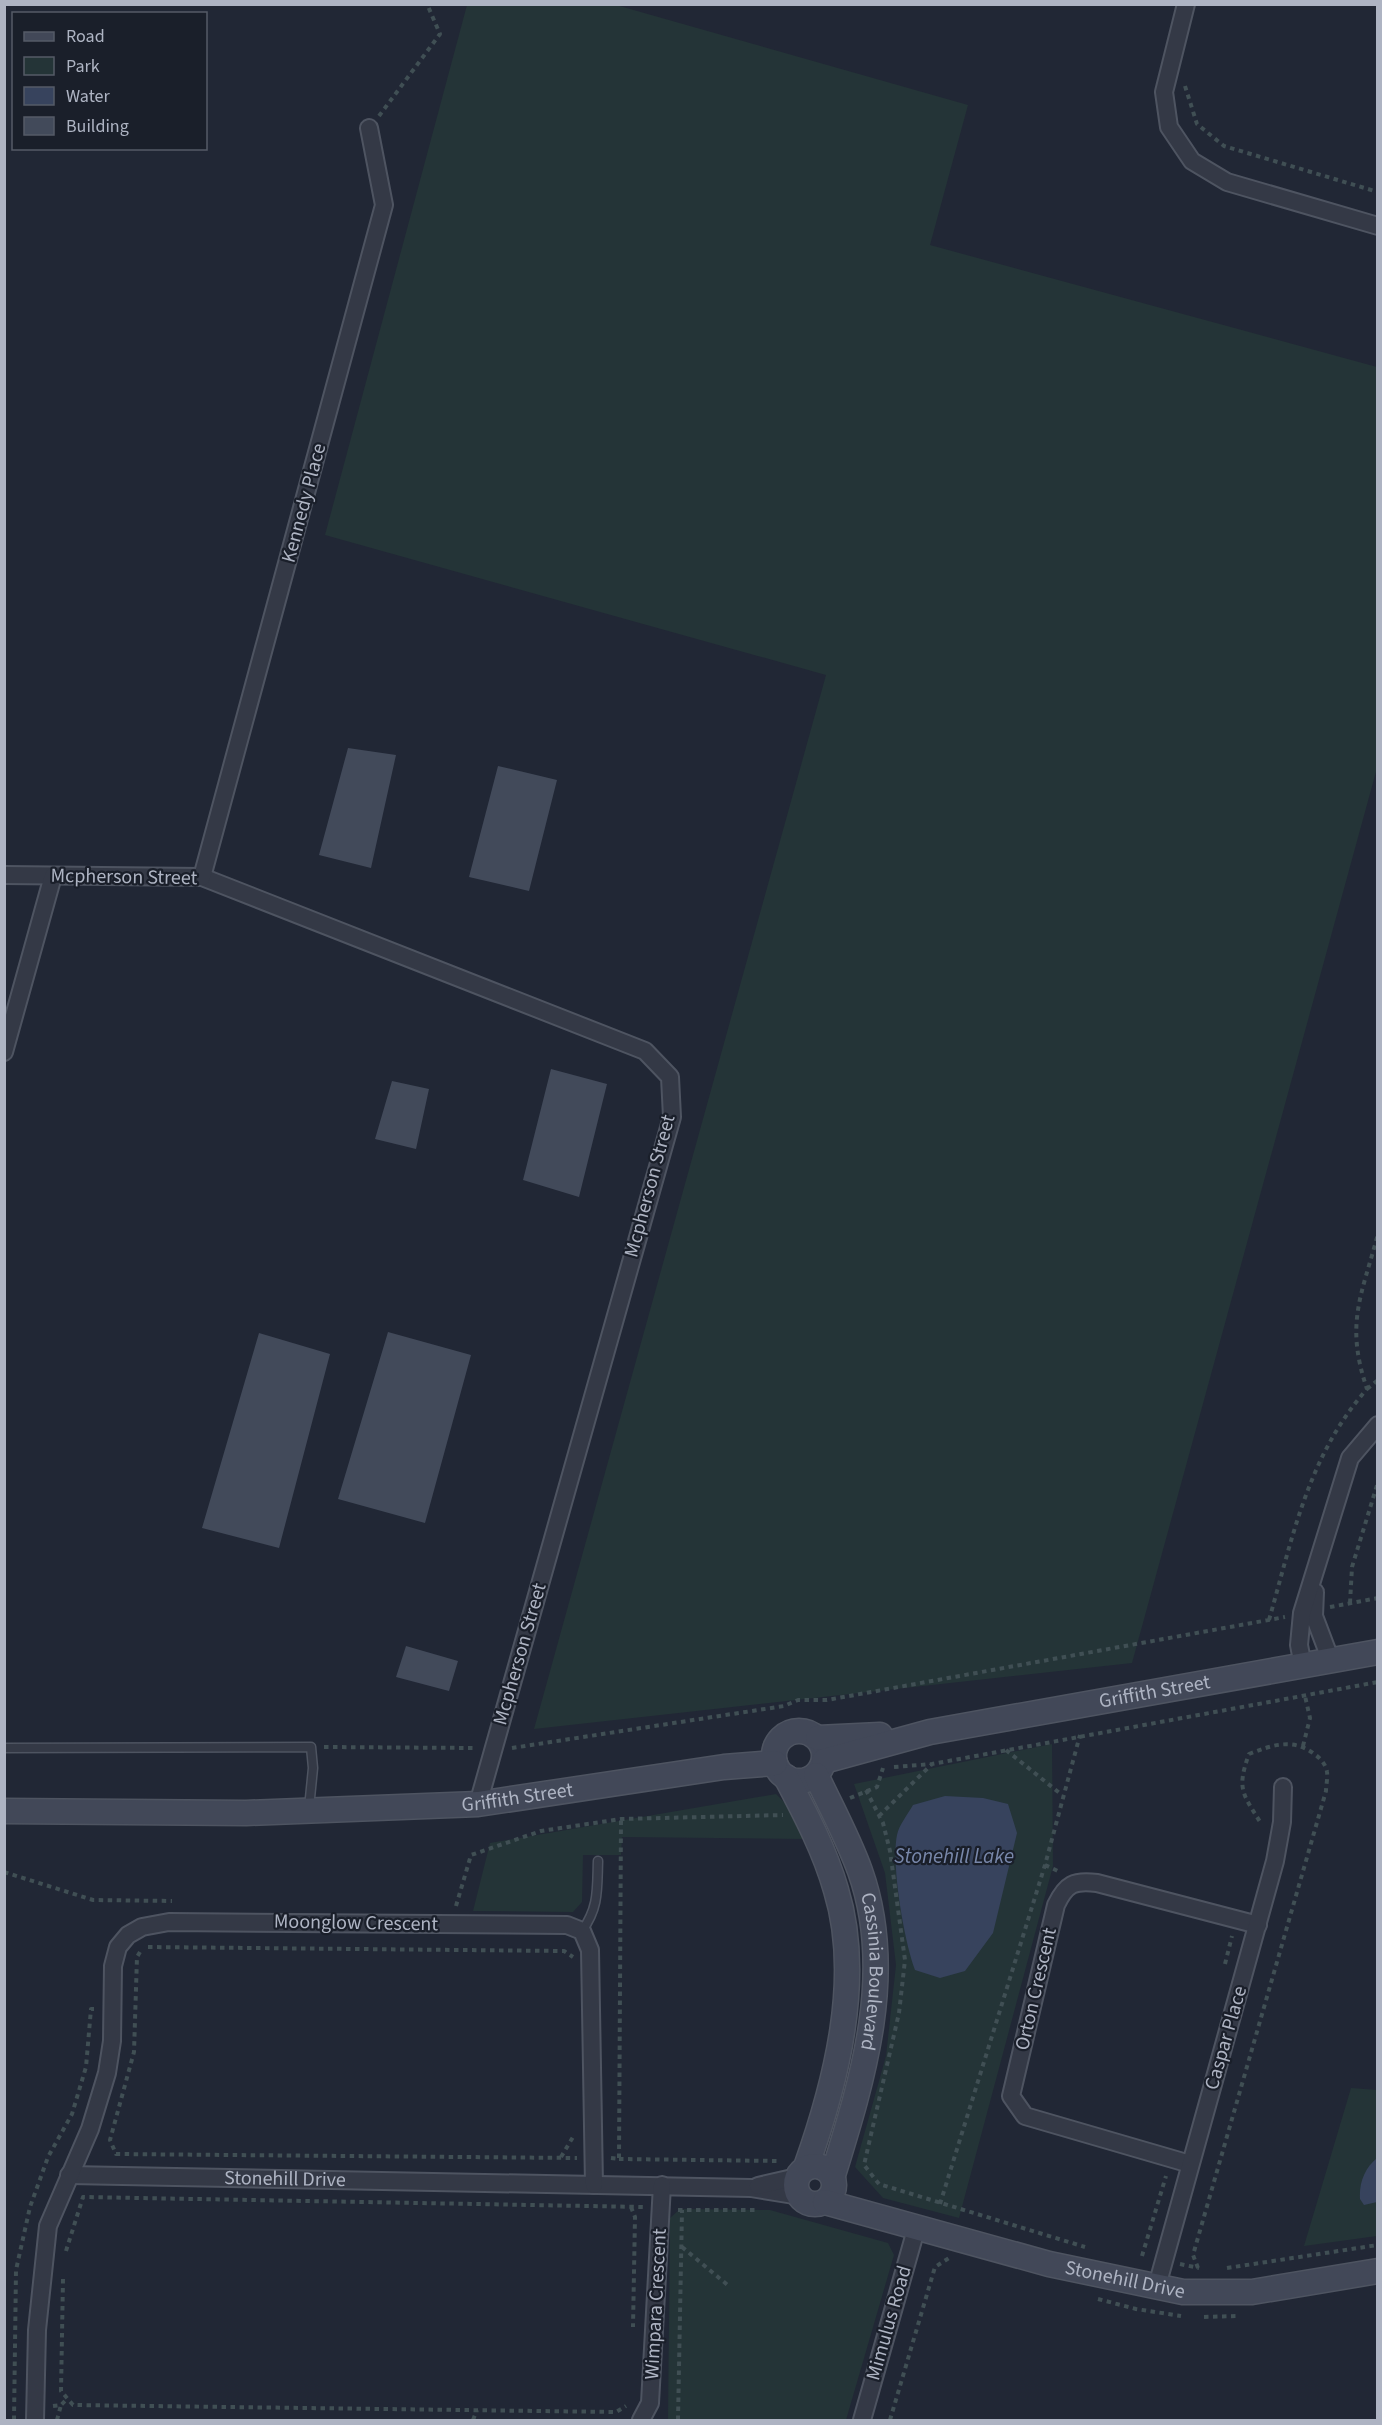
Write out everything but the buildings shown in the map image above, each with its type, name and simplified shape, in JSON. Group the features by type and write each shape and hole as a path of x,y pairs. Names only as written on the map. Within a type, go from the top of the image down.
{"street":[{"path":"1186,4 1164,92 1169,127 1192,160 1227,182 1377,226"},
{"name":"Kennedy Place","path":"202,877 384,205 369,128"},
{"name":"Mcpherson Street","path":"4,875 202,877 645,1051 670,1077 672,1117 478,1804"},
{"path":"4,1052 53,876"},
{"path":"1303,1666 1299,1645 1316,1573 1350,1458 1377,1425"},
{"path":"1308,1612 1314,1616 1331,1661"},
{"name":"Griffith Street","path":"4,1810 246,1813 478,1804 724,1767 778,1763 801,1781 819,1758 930,1732 1377,1652"},
{"path":"778,1763 783,1737 793,1732 804,1731 819,1758"},
{"name":"Cassinia Boulevard","path":"819,1758 831,1808 860,1872 873,1931 872,2029 860,2089 831,2186"},
{"name":"Cassinia Boulevard","path":"778,1763 806,1814 836,1890 847,1949 846,1998 836,2060 817,2137 796,2175"},
{"name":"Caspar Place","path":"1157,2286 1275,1861 1282,1822 1283,1787"},
{"name":"Orton Crescent","path":"1190,2164 1025,2116 1016,2107 1011,2096 1056,1905 1063,1889 1074,1882 1097,1882 1258,1925"},
{"name":"Moonglow Crescent","path":"69,2175 90,2129 107,2073 112,2041 113,1966 118,1947 128,1935 142,1927 160,1922 567,1925 582,1931"},
{"path":"582,1931 590,1950 594,2185"},
{"path":"822,2166 831,2186 811,2204 796,2175 822,2166"},
{"path":"36,2421 37,2330 48,2226 69,2175"},
{"name":"Stonehill Drive","path":"69,2175 751,2188 796,2175"},
{"name":"Wimpara Crescent","path":"641,2421 650,2403 662,2185"},
{"name":"Stonehill Drive","path":"831,2186 878,2215 1049,2264 1183,2292 1213,2294 1252,2292 1377,2271"},
{"name":"Mimulus Road","path":"862,2421 917,2226"}],"lane":[{"path":"4,1748 311,1747 313,1768 309,1810"},
{"path":"582,1931 593,1916 597,1903 598,1862"}],"path":[{"path":"369,128 440,34 427,4"},
{"path":"1185,83 1187,98 1197,124 1211,138 1224,146 1377,192"},
{"path":"1367,1389 1357,1358 1355,1317 1377,1234"},
{"path":"1269,1620 1315,1468 1345,1414 1377,1380"},
{"path":"1350,1603 1352,1568 1377,1482"},
{"path":"311,1747 460,1746 493,1751 784,1706 798,1700 827,1700 1269,1620 1377,1598"},
{"path":"831,1808 866,1790 877,1787 884,1768 932,1764 1377,1682"},
{"path":"1303,1746 1310,1718 1305,1696"},
{"path":"940,2204 1045,1865 1080,1735"},
{"path":"1005,1749 1062,1795"},
{"path":"879,1816 932,1764"},
{"path":"445,1906 457,1906 471,1855 541,1831 621,1819 806,1814"},
{"path":"619,2158 621,1819"},
{"path":"4,1872 93,1900 184,1901"},
{"path":"577,1960 564,1951 144,1947 137,1957 134,2052 110,2140 116,2154 619,2158 796,2175"},
{"path":"561,2157 573,2141 573,2129"},
{"path":"63,2259 83,2197 759,2210"},
{"path":"631,2207 635,2217 633,2333"},
{"path":"678,2421 682,2210"},
{"path":"681,2247 730,2287"},
{"path":"890,2421 935,2267 950,2258"},
{"path":"63,2270 61,2391 73,2405 616,2412 632,2403"},
{"path":"1087,2296 1170,2316 1248,2315"},
{"path":"57,2421 61,2405"},
{"path":"473,2421 477,2410"}],"green space":[{"path":"467,5 616,5 968,105 930,245 1377,367 1377,768 1132,1663 534,1729 826,675 325,535"},
{"path":"1052,1744 1053,1866 959,2218 883,2198 855,2167 886,2056 896,1965 885,1873 854,1784"},
{"path":"776,1794 792,1810 804,1839 622,1837 621,1855 583,1855 582,1902 573,1912 473,1911 490,1843"},
{"path":"1351,2088 1377,2090 1377,2236 1304,2246"},
{"path":"680,2209 770,2210 888,2243 894,2255 846,2420 668,2420 670,2218"}],"water":[{"name":"Stonehill Lake","path":"945,1796 983,1798 1008,1804 1017,1833 993,1933 965,1971 940,1978 915,1970 907,1941 897,1883 896,1848 898,1831 913,1805"},
{"path":"1377,2158 1377,2202 1364,2205 1360,2199 1362,2181 1369,2166"}]}
